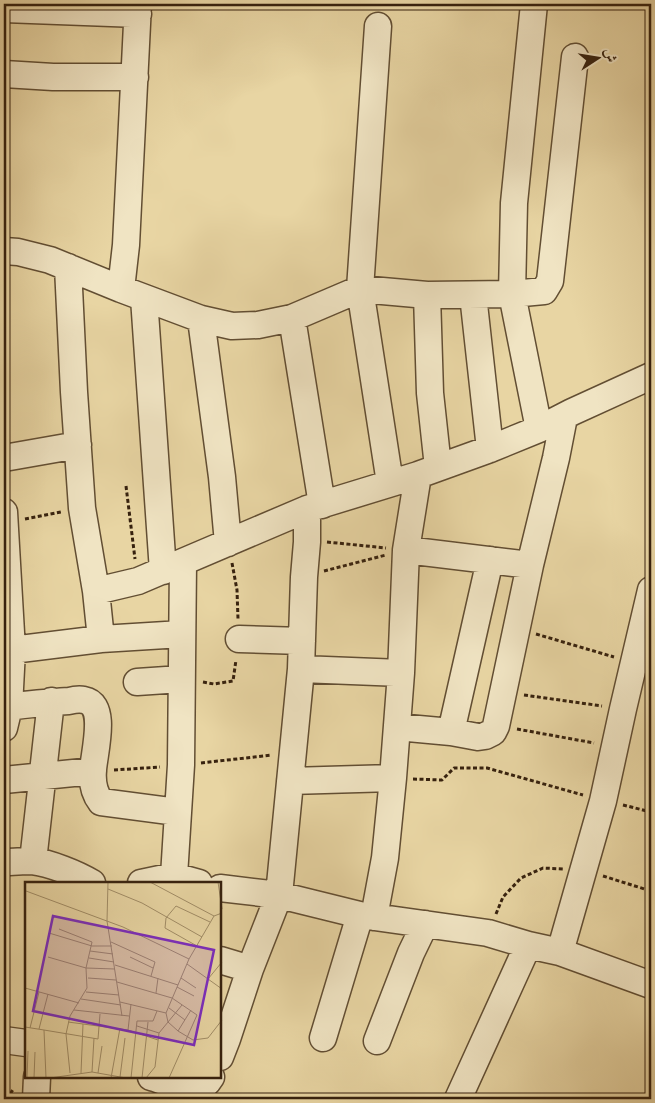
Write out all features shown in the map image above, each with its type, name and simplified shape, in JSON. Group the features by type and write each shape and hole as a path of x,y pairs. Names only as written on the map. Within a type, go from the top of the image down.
{"street":[{"path":"534,4 514,203 512,294 539,429"},
{"path":"4,9 138,9 126,245 182,634 181,765 174,876"},
{"path":"378,26 360,289 390,482"},
{"path":"4,251 18,252 50,260 201,319 232,326 258,325 292,318 360,289 427,295 512,294 544,291 550,281 575,57"},
{"path":"4,74 53,77 135,77"},
{"path":"68,268 82,508 96,590 101,639"},
{"path":"322,1038 367,916 385,858 401,673 406,550 428,471 430,393 427,295"},
{"path":"473,295 490,449"},
{"path":"222,1044 279,895 293,753 301,669 304,577 307,542 314,507 292,318"},
{"path":"201,319 222,477 228,543"},
{"path":"96,590 138,582 314,507 490,449 539,429 651,376"},
{"path":"397,727 451,732 478,737 492,732 496,726 564,417"},
{"path":"4,458 78,445"},
{"path":"4,519 6,594 12,650 6,714 50,701 84,700 92,703 96,709 98,720 93,771 96,796 101,802 177,812"},
{"path":"406,550 530,565"},
{"path":"451,732 490,560"},
{"path":"560,952 603,801 651,590"},
{"path":"476,623 517,629"},
{"path":"12,650 101,639 182,634"},
{"path":"239,639 302,641"},
{"path":"301,669 401,673"},
{"path":"136,682 181,679"},
{"path":"33,861 50,701"},
{"path":"4,780 93,771"},
{"path":"290,781 393,778"},
{"path":"4,862 33,861 90,882"},
{"path":"146,882 174,876 195,882"},
{"path":"221,888 279,895 367,916 488,933 560,952 651,985"},
{"path":"377,1040 411,953 425,924"},
{"path":"458,1099 528,945"},
{"path":"221,960 250,969"},
{"path":"4,1040 25,1043"},
{"path":"36,1099 37,1078"},
{"path":"154,1078 186,1087 198,1088 207,1083 210,1078"}],"path":[{"path":"126,486 138,582"},
{"path":"4,519 82,508"},
{"path":"307,542 336,542 406,550"},
{"path":"181,679 214,684 232,681 239,639 237,590 228,543"},
{"path":"304,577 406,550"},
{"path":"517,629 633,663"},
{"path":"502,692 623,709"},
{"path":"496,726 615,746"},
{"path":"93,771 181,765 293,753"},
{"path":"393,778 442,780 454,768 487,768 603,801 651,812"},
{"path":"503,897 521,878 543,868 583,870 651,891"}]}
